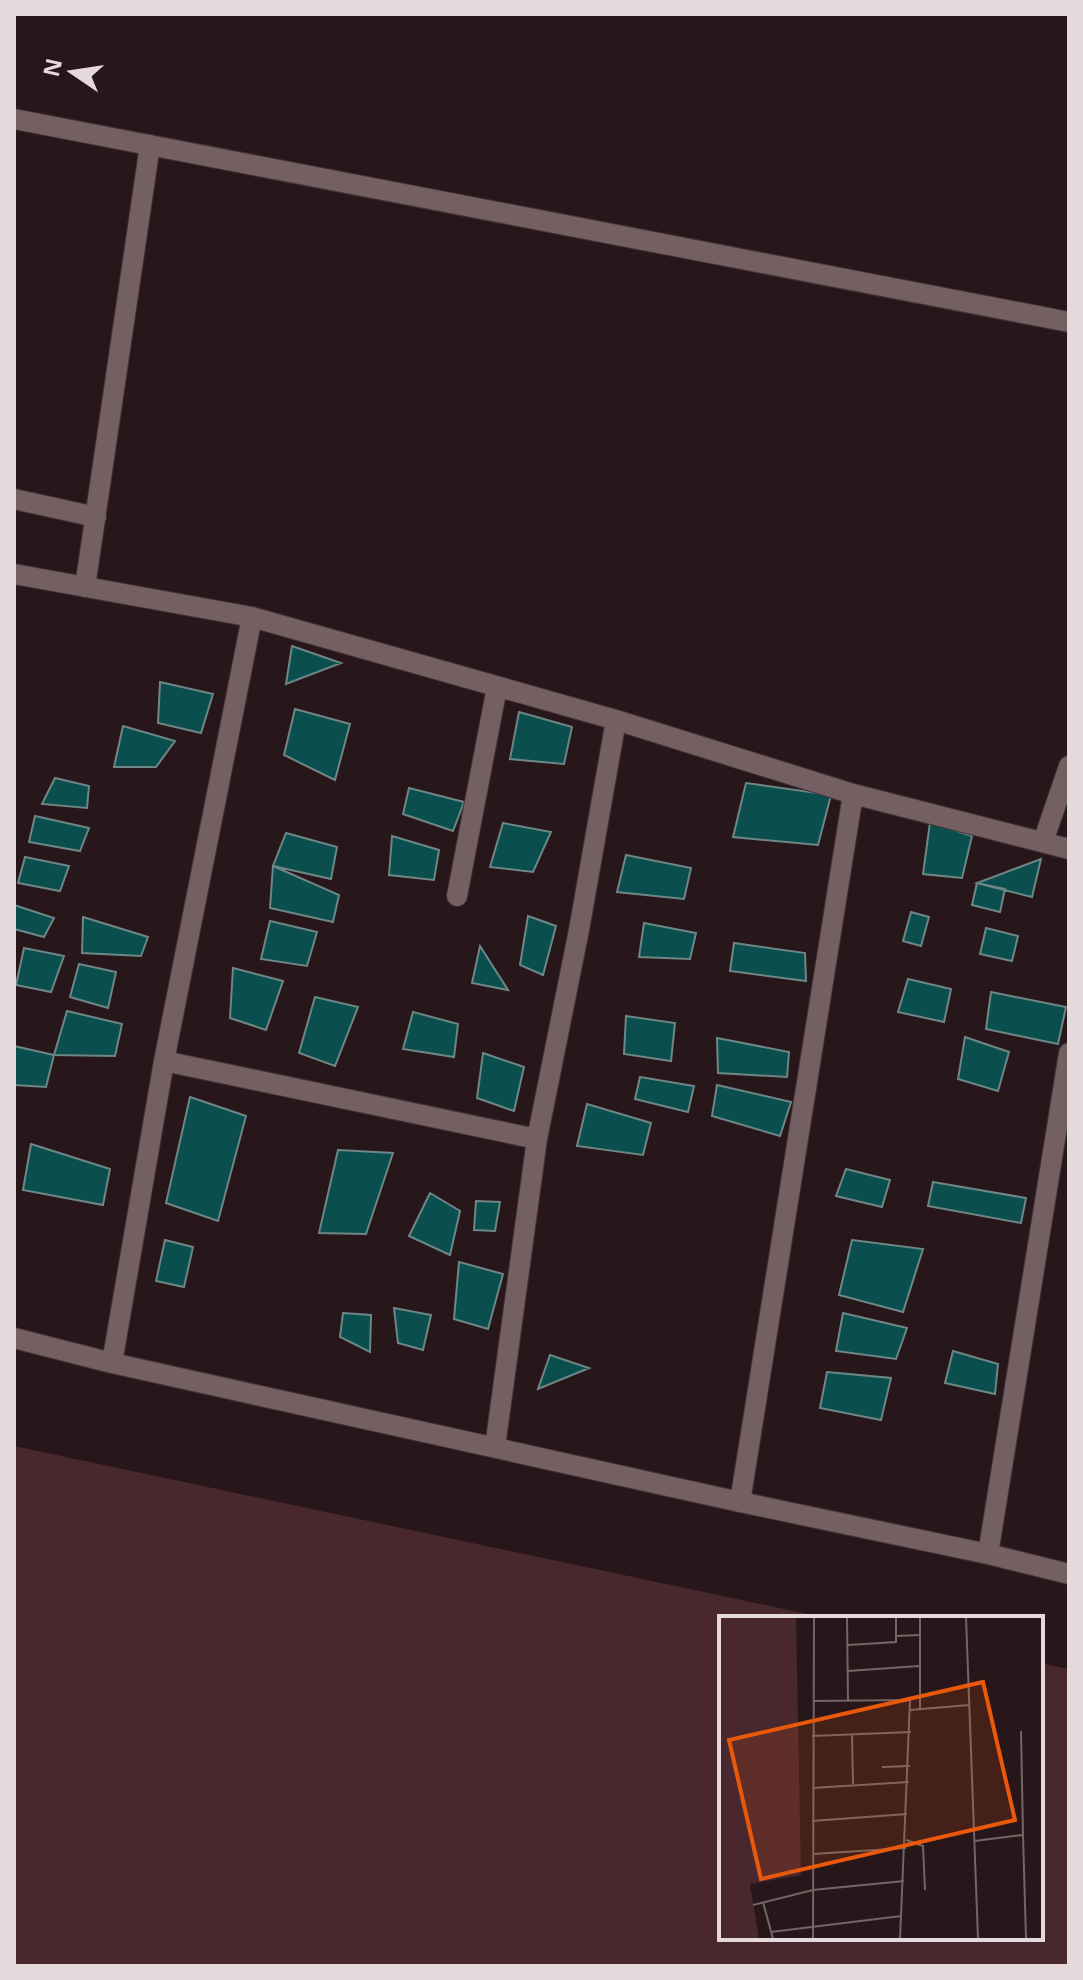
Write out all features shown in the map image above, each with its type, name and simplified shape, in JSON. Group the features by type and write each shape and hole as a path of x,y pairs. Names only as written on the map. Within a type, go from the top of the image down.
{"street":[{"path":"14,119 1069,322"},
{"path":"85,587 150,145"},
{"path":"14,499 96,517"},
{"path":"14,574 252,617 616,720 853,794 1069,849"},
{"path":"112,1363 164,1061 252,617"},
{"path":"457,896 497,687"},
{"path":"495,1447 537,1139 579,930 616,720"},
{"path":"1043,842 1069,766"},
{"path":"740,1502 853,794"},
{"path":"988,1554 1069,1053"},
{"path":"164,1061 537,1139"},
{"path":"14,1338 112,1363 1069,1574"}],"shaded area":[{"path":"14,1446 818,1616 719,1616 719,1940 1043,1940 1043,1663 1069,1669 1069,1966 14,1966"}],"building":[{"path":"292,646 341,663 286,684"},
{"path":"160,682 213,694 201,733 158,723"},
{"path":"295,709 350,724 335,780 284,755"},
{"path":"519,712 572,727 564,764 510,759"},
{"path":"123,726 175,741 156,767 114,767"},
{"path":"55,778 89,786 87,808 42,804"},
{"path":"746,783 831,795 818,845 733,837"},
{"path":"409,788 464,802 453,831 403,814"},
{"path":"35,816 89,828 80,851 29,842"},
{"path":"930,822 972,836 962,878 923,874"},
{"path":"503,823 551,832 533,872 490,867"},
{"path":"286,833 337,847 331,879 273,866"},
{"path":"392,836 439,850 434,880 389,875"},
{"path":"626,855 691,868 684,899 617,892"},
{"path":"25,857 69,866 60,891 18,883"},
{"path":"1041,859 1032,897 977,883"},
{"path":"273,866 339,895 333,922 270,908"},
{"path":"977,883 1005,889 1000,912 972,905"},
{"path":"14,905 54,918 44,937 14,929"},
{"path":"911,912 929,917 921,946 903,941"},
{"path":"528,916 556,926 543,975 520,965"},
{"path":"83,917 148,937 141,956 82,953"},
{"path":"270,921 317,932 307,966 261,959"},
{"path":"644,923 696,933 690,959 639,957"},
{"path":"986,928 1018,936 1012,961 980,954"},
{"path":"734,943 805,953 806,981 730,971"},
{"path":"480,946 508,990 472,983"},
{"path":"24,948 64,956 51,992 16,985"},
{"path":"79,964 116,972 108,1008 70,997"},
{"path":"233,968 283,981 266,1030 230,1018"},
{"path":"908,979 951,989 944,1022 898,1012"},
{"path":"991,992 1066,1007 1058,1044 986,1029"},
{"path":"315,997 358,1007 335,1066 299,1053"},
{"path":"67,1011 122,1024 115,1056 54,1055"},
{"path":"413,1012 458,1024 454,1057 403,1049"},
{"path":"626,1016 675,1023 671,1061 624,1054"},
{"path":"965,1037 1009,1052 998,1091 958,1079"},
{"path":"717,1038 789,1052 787,1077 718,1073"},
{"path":"14,1046 54,1055 46,1087 14,1085"},
{"path":"483,1053 524,1067 514,1111 477,1098"},
{"path":"640,1077 694,1086 688,1112 635,1099"},
{"path":"717,1085 791,1102 780,1136 712,1116"},
{"path":"190,1097 246,1116 218,1221 166,1203"},
{"path":"587,1104 651,1123 643,1155 577,1146"},
{"path":"31,1144 110,1169 103,1205 23,1190"},
{"path":"338,1150 393,1153 366,1234 319,1233"},
{"path":"846,1169 890,1180 882,1207 836,1196"},
{"path":"933,1182 1026,1198 1021,1223 928,1206"},
{"path":"430,1193 460,1211 450,1255 409,1236"},
{"path":"476,1201 500,1202 495,1231 474,1230"},
{"path":"165,1240 193,1247 184,1287 156,1281"},
{"path":"852,1240 923,1249 903,1312 839,1295"},
{"path":"459,1262 503,1274 488,1329 454,1319"},
{"path":"394,1308 431,1315 423,1350 398,1343"},
{"path":"343,1313 371,1315 370,1352 340,1337"},
{"path":"843,1313 907,1328 896,1359 836,1351"},
{"path":"953,1351 998,1364 995,1394 945,1383"},
{"path":"550,1355 589,1368 538,1389"},
{"path":"827,1372 891,1378 881,1420 820,1408"}]}
